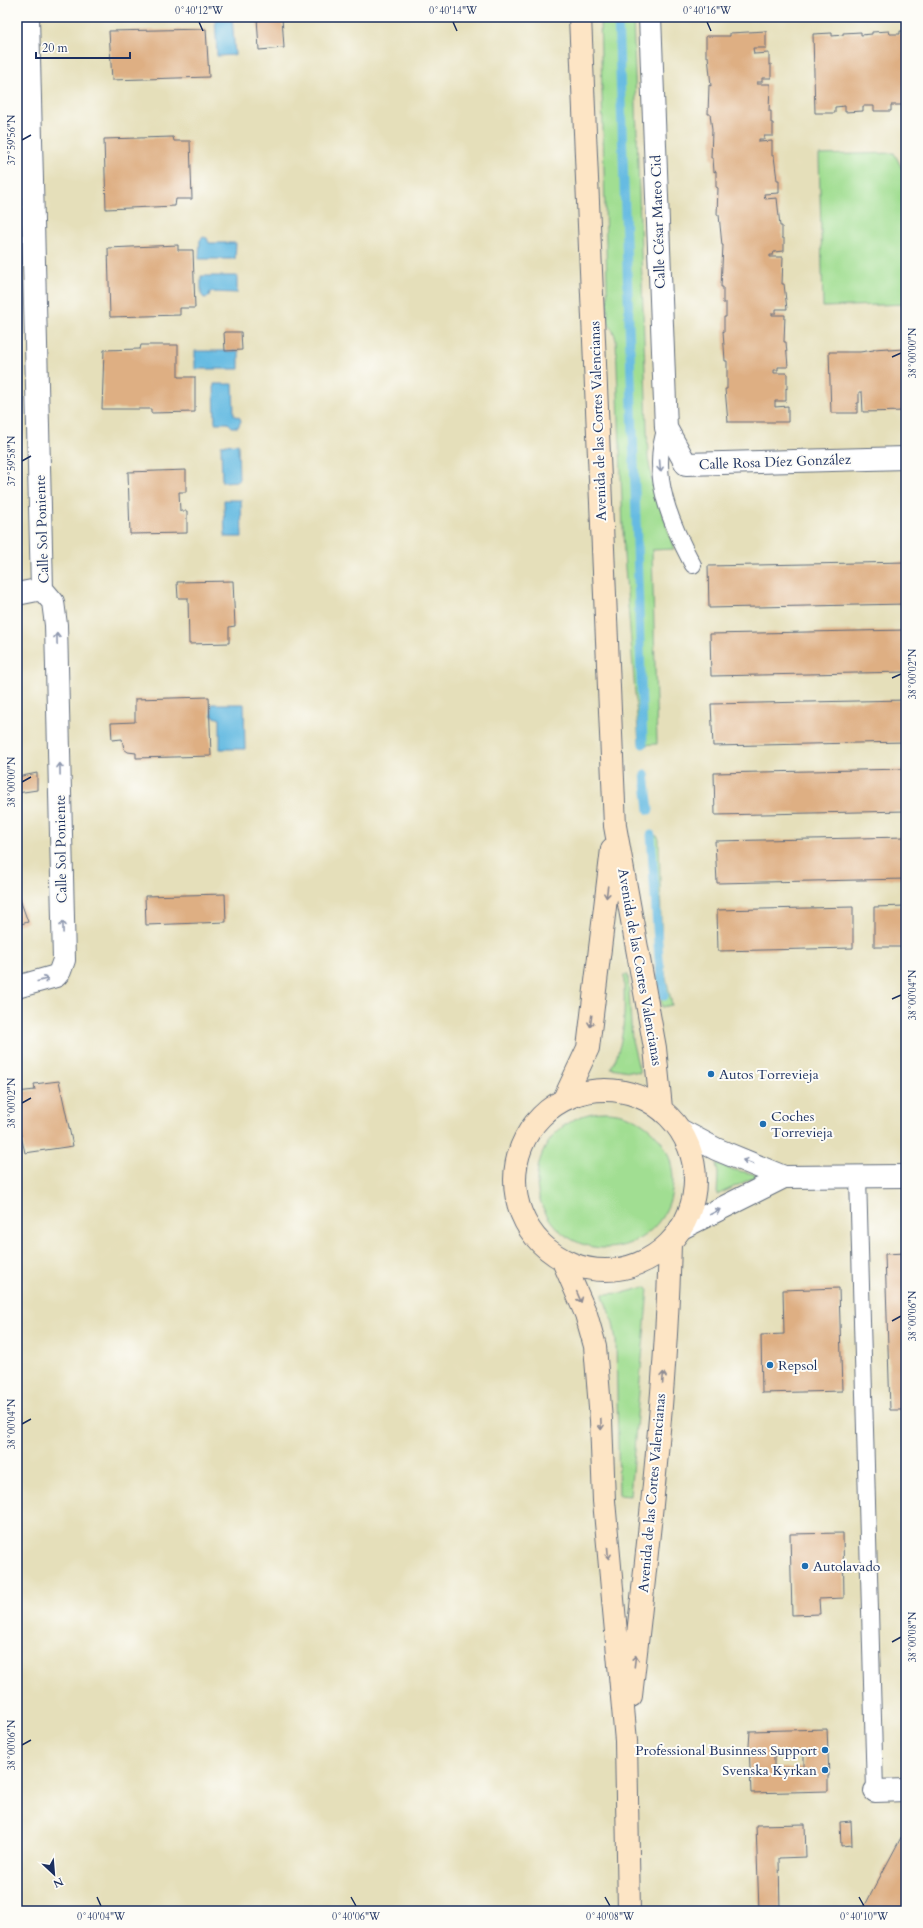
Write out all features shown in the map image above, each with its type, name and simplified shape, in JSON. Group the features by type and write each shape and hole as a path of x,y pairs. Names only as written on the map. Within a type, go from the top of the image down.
{"main road":[{"name":"Avenida de las Cortes Valencianas","path":"580,17 615,826 655,1048 662,1108"},
{"name":"Avenida de las Cortes Valencianas","path":"564,1099 588,1048 615,826"},
{"path":"597,1089 631,1093 662,1108 682,1131 693,1159 695,1189 687,1218 675,1236 652,1258 630,1267 608,1271 585,1269 563,1261 540,1244 523,1221 514,1194 514,1187 515,1166 524,1139 540,1115 564,1099 597,1089"},
{"name":"Avenida de las Cortes Valencianas","path":"626,1741 655,1492 669,1293 675,1236"},
{"name":"Avenida de las Cortes Valencianas","path":"563,1261 586,1314 595,1346 601,1420 604,1501 626,1741 629,1911"}],"street":[{"name":"Calle Sol Poniente","path":"17,986 50,978 60,971 63,966 56,624 53,602 50,596 42,589 25,200 28,17"},
{"name":"Calle César Mateo Cid","path":"650,17 666,428"},
{"name":"Calle Rosa Díez González","path":"666,428 686,464 906,458"},
{"path":"17,594 42,589"},
{"path":"682,1131 716,1149 784,1177 906,1176"},
{"path":"675,1236 784,1177"},
{"path":"875,1791 906,1790"}],"lane":[{"path":"666,428 659,458 663,490 679,536 694,565"},
{"path":"858,1177 875,1791"}],"green space":[{"path":"600,17 633,17 648,458 652,480 674,549 652,550 657,744 640,745 639,743 624,555 616,340 608,321"},
{"path":"894,153 906,176 906,304 823,307 819,155"},
{"path":"654,835 659,839 662,958 672,1005 662,1007 657,978 648,839 649,836"},
{"path":"624,975 628,975 632,1040 640,1073 611,1068 620,1045 624,1023"},
{"path":"598,1112 612,1112 631,1117 643,1123 658,1137 668,1154 672,1167 672,1193 668,1206 662,1218 648,1233 643,1237 625,1245 612,1248 598,1248 579,1243 567,1237 552,1223 548,1218 540,1200 537,1187 537,1173 542,1154 548,1142 562,1127 567,1123 585,1115"},
{"path":"716,1163 730,1169 759,1175 717,1195 718,1174"},
{"path":"645,1287 648,1289 630,1496 619,1495 616,1341 613,1323 603,1294 623,1293"}],"water":[{"path":"215,17 232,17 235,55 217,56"},
{"path":"203,237 207,238 209,243 236,243 235,259 199,259 200,240"},
{"path":"201,276 237,276 237,293 210,292 209,297 204,298 201,294"},
{"path":"195,351 239,351 239,369 195,369"},
{"path":"214,384 233,384 234,415 240,418 241,421 238,427 232,427 228,423 215,423"},
{"path":"238,444 239,481 222,482 221,445"},
{"path":"224,500 241,500 242,537 225,537"},
{"path":"211,704 244,704 245,749 220,749 220,719 212,716"}],"building":[{"path":"257,17 282,17 284,48 259,50"},
{"path":"206,29 209,77 112,80 109,31"},
{"path":"766,31 766,48 753,48 754,54 769,53 769,65 771,64 771,78 762,78 762,82 757,82 757,84 770,84 769,111 771,111 771,123 773,123 773,136 764,136 764,139 759,139 759,142 772,141 772,156 774,156 777,180 779,180 779,193 764,194 765,199 777,198 780,226 782,226 782,238 784,238 784,251 774,252 773,255 770,255 770,257 783,257 782,284 784,284 787,309 776,309 776,313 772,313 772,315 785,315 784,342 786,342 788,367 778,367 778,370 774,370 774,373 787,373 786,401 775,401 775,407 788,406 788,422 728,422 725,389 727,389 727,361 725,361 723,331 724,332 724,317 726,317 726,303 723,303 723,287 721,287 723,245 719,215 717,215 718,188 716,187 716,171 714,172 713,158 711,158 712,130 710,114 708,114 709,85 711,86 708,56 706,56 706,36 730,36 730,33"},
{"path":"889,31 890,34 900,34 900,31 906,31 906,110 903,111 903,105 891,105 891,111 874,111 874,106 863,106 863,111 845,112 845,106 835,107 835,113 815,113 813,34 832,33 832,36 843,35 843,33 861,32 861,35 872,34 872,32"},
{"path":"173,137 174,141 190,141 192,199 176,199 175,206 106,209 104,139"},
{"path":"178,245 178,250 193,250 195,308 180,308 180,315 110,317 108,248"},
{"path":"224,332 241,332 242,350 225,351"},
{"path":"141,345 178,345 178,377 195,377 195,412 151,413 151,409 102,409 104,350 140,349"},
{"path":"888,348 888,350 904,349 904,351 906,351 906,411 863,412 862,392 859,392 857,413 831,413 829,352 860,352"},
{"path":"186,470 186,492 179,492 180,511 187,511 187,533 130,534 128,472"},
{"path":"906,562 906,604 709,608 708,566"},
{"path":"233,581 235,626 229,627 229,643 189,644 188,598 178,598 177,582"},
{"path":"906,630 906,672 711,676 710,634"},
{"path":"209,697 211,756 136,758 136,753 128,752 124,749 122,739 112,740 111,723 135,722 135,699"},
{"path":"906,700 906,742 713,746 711,704"},
{"path":"906,769 906,811 715,815 714,773"},
{"path":"37,773 37,790 17,793 17,777"},
{"path":"906,837 906,879 717,883 715,841"},
{"path":"17,891 28,922 17,925"},
{"path":"225,894 226,922 146,925 145,896"},
{"path":"906,906 906,947 874,947 874,907"},
{"path":"853,907 853,948 718,951 717,910"},
{"path":"59,1081 73,1146 25,1153 17,1118 17,1092 35,1090 34,1084"},
{"path":"905,1253 906,1410 890,1410 885,1254"},
{"path":"839,1288 842,1391 762,1393 761,1335 784,1334 783,1290"},
{"path":"843,1533 844,1598 819,1599 820,1614 792,1615 790,1534"},
{"path":"827,1729 829,1776 828,1791 751,1793 749,1746 750,1731","holes":["804,1754 804,1768 774,1768 774,1755"]},
{"path":"851,1821 852,1845 841,1846 840,1822"},
{"path":"805,1824 806,1857 779,1858 780,1911 759,1911 756,1825"},
{"path":"905,1830 906,1911 867,1911 863,1909"}],"waterway":[{"path":"618,17 643,744"},
{"path":"645,774 649,810"},
{"path":"651,835 659,959 664,996"}],"place":[{"name":"Autos Torrevieja","path":"711,1074"},
{"name":"Coches Torrevieja","path":"763,1124"},
{"name":"Repsol","path":"770,1365"},
{"name":"Autolavado","path":"805,1566"},
{"name":"Professional Businness Support","path":"825,1750"},
{"name":"Svenska Kyrkan","path":"825,1770"}]}
